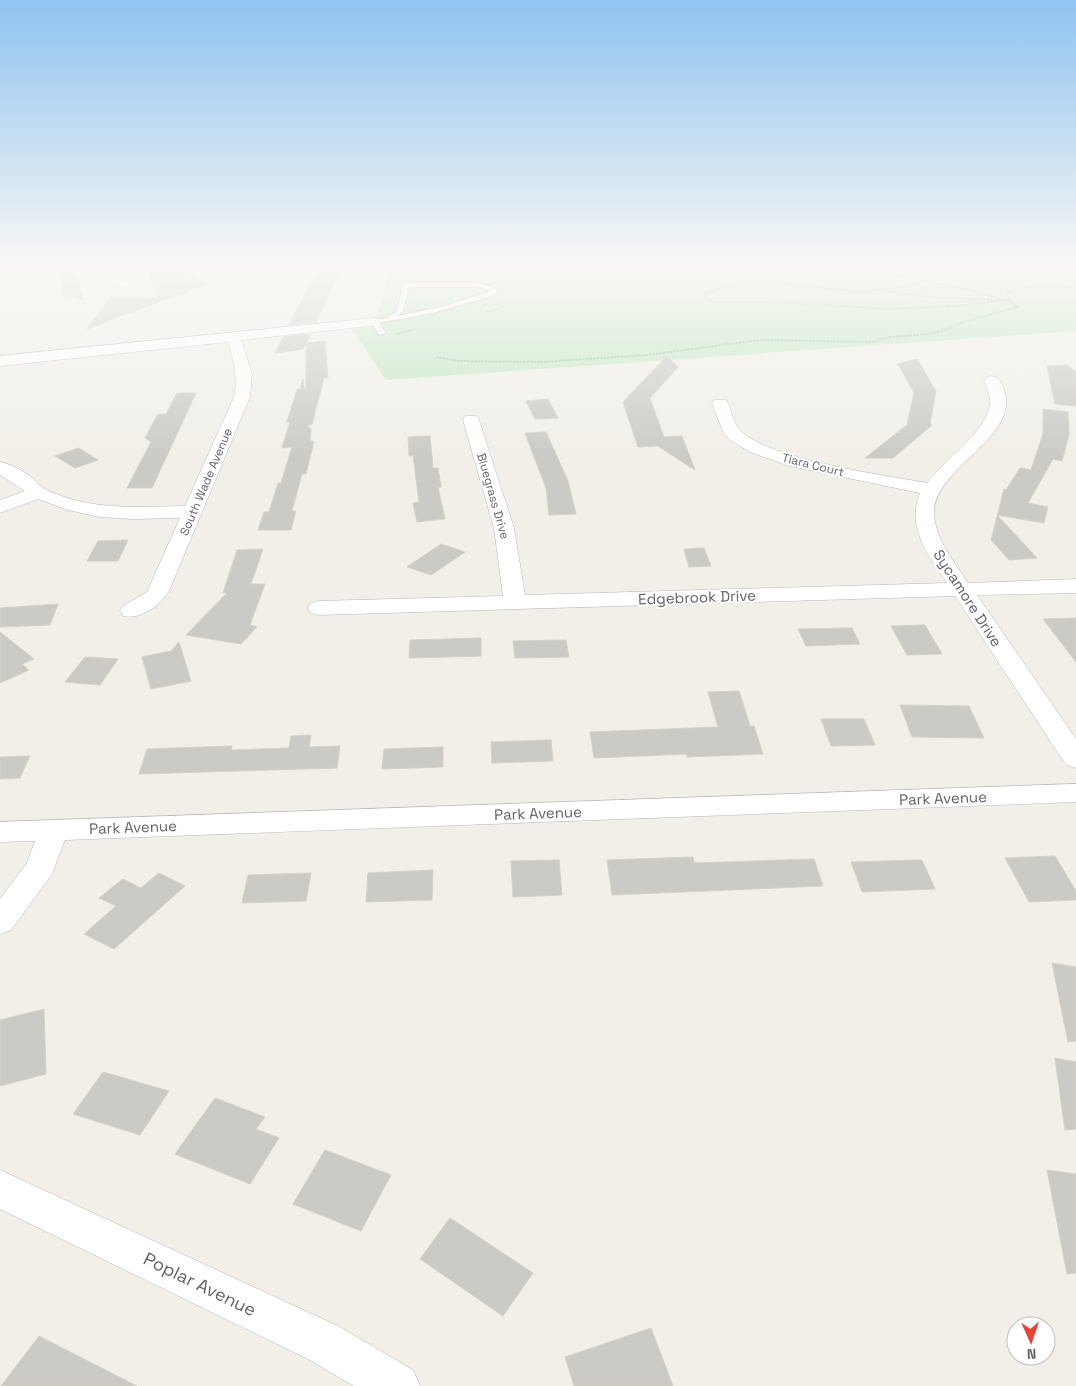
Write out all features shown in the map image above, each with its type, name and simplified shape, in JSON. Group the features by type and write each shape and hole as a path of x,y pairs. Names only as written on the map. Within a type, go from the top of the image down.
{"street":[{"path":"0,361 234,337 351,330"},
{"name":"South Wade Avenue","path":"131,611 155,596 193,512 245,386 241,359 234,337"},
{"name":"Sycamore Drive","path":"992,381 998,404 994,417 986,429 932,490 925,506 926,526 932,542 962,589 1076,759"},
{"name":"Tiara Court","path":"720,403 729,428 736,436 756,448 790,461 932,490"},
{"name":"Bluegrass Drive","path":"471,420 504,528 515,603"},
{"path":"0,467 23,480 38,493 75,506 100,511 193,512"},
{"path":"0,507 38,493"},
{"name":"Edgebrook Drive","path":"319,608 1076,586"},
{"name":"Park Avenue","path":"0,832 1076,793"},
{"path":"0,922 41,866 54,830"},
{"name":"Poplar Avenue","path":"0,1188 324,1343 397,1386"}],"path":[{"path":"436,357 459,362 543,362 637,356 760,340 778,339 833,343 874,342 888,337 929,334 946,330"}],"green space":[{"path":"352,330 1076,330 1076,331 386,380"}],"building":[{"path":"310,334 306,343 325,341 328,378 324,378 312,424 308,425 311,428 310,441 314,441 306,474 302,474 292,511 296,511 291,530 258,530 264,512 269,512 278,483 281,483 292,447 282,448 290,422 287,422 297,389 300,389 303,379 304,389 306,389 306,344 303,349 275,353 283,337"},
{"path":"667,356 678,367 650,398 664,437 682,436 695,470 658,446 638,447 623,402"},
{"path":"917,359 936,391 930,423 932,425 893,458 865,458 907,425 914,393 898,364"},
{"path":"1067,365 1076,372 1076,406 1055,404 1047,366"},
{"path":"177,393 196,393 152,488 127,488 151,442 145,438 158,414 166,414"},
{"path":"548,399 558,418 535,419 526,401"},
{"path":"1043,409 1068,412 1069,435 1062,461 1053,459 1028,503 1048,507 1044,523 997,515 1004,489 1006,490 1020,468 1031,470 1043,434"},
{"path":"546,432 568,481 576,514 549,515 546,488 525,433"},
{"path":"430,436 433,468 438,468 441,487 438,487 445,519 417,522 413,503 419,502 413,455 409,456 408,437"},
{"path":"79,448 98,460 75,468 55,456"},
{"path":"997,515 1037,558 1009,560 991,540"},
{"path":"128,540 118,561 87,561 98,541"},
{"path":"441,544 465,552 431,575 407,567"},
{"path":"704,548 711,566 689,567 684,549"},
{"path":"263,549 251,584 265,584 250,625 257,627 241,644 186,635 227,593 223,593 237,550"},
{"path":"58,604 50,625 0,627 0,608"},
{"path":"1076,618 1076,662 1043,619"},
{"path":"925,625 942,654 907,655 891,626"},
{"path":"852,628 860,644 806,646 798,629"},
{"path":"0,632 34,659 22,664 29,670 0,683"},
{"path":"481,638 481,656 409,658 410,640"},
{"path":"566,640 569,657 515,658 513,641"},
{"path":"179,642 191,681 151,689 142,657 171,651"},
{"path":"85,657 118,659 100,685 65,682"},
{"path":"739,691 750,726 754,726 763,754 687,757 686,754 594,758 590,732 718,727 708,692"},
{"path":"900,705 969,706 984,738 912,737"},
{"path":"821,719 864,719 875,745 831,746"},
{"path":"311,735 309,747 340,746 337,768 139,774 147,749 232,746 231,750 289,748 291,736"},
{"path":"551,740 553,761 492,763 491,742"},
{"path":"443,747 443,767 382,769 384,749"},
{"path":"30,756 20,778 0,779 0,757"},
{"path":"1055,856 1076,891 1076,900 1029,902 1005,858"},
{"path":"693,857 694,863 814,859 823,886 612,895 607,860"},
{"path":"559,860 562,895 513,897 511,861"},
{"path":"922,860 935,889 862,892 851,862"},
{"path":"433,870 432,900 366,902 368,873"},
{"path":"159,873 185,886 114,949 84,934 116,906 99,898 123,879 141,888"},
{"path":"311,873 306,901 242,903 248,875"},
{"path":"1052,963 1076,967 1076,1041 1068,1042"},
{"path":"44,1009 46,1074 0,1086 0,1020"},
{"path":"1055,1058 1076,1062 1076,1129 1065,1130"},
{"path":"103,1072 169,1091 140,1135 73,1114"},
{"path":"215,1098 265,1117 256,1129 279,1138 250,1184 175,1154"},
{"path":"325,1150 391,1175 361,1231 293,1204"},
{"path":"1047,1170 1076,1174 1076,1273 1067,1274"},
{"path":"450,1218 533,1273 503,1316 420,1259"},
{"path":"651,1328 673,1386 574,1386 565,1357"},
{"path":"39,1336 137,1386 1,1386"}]}
